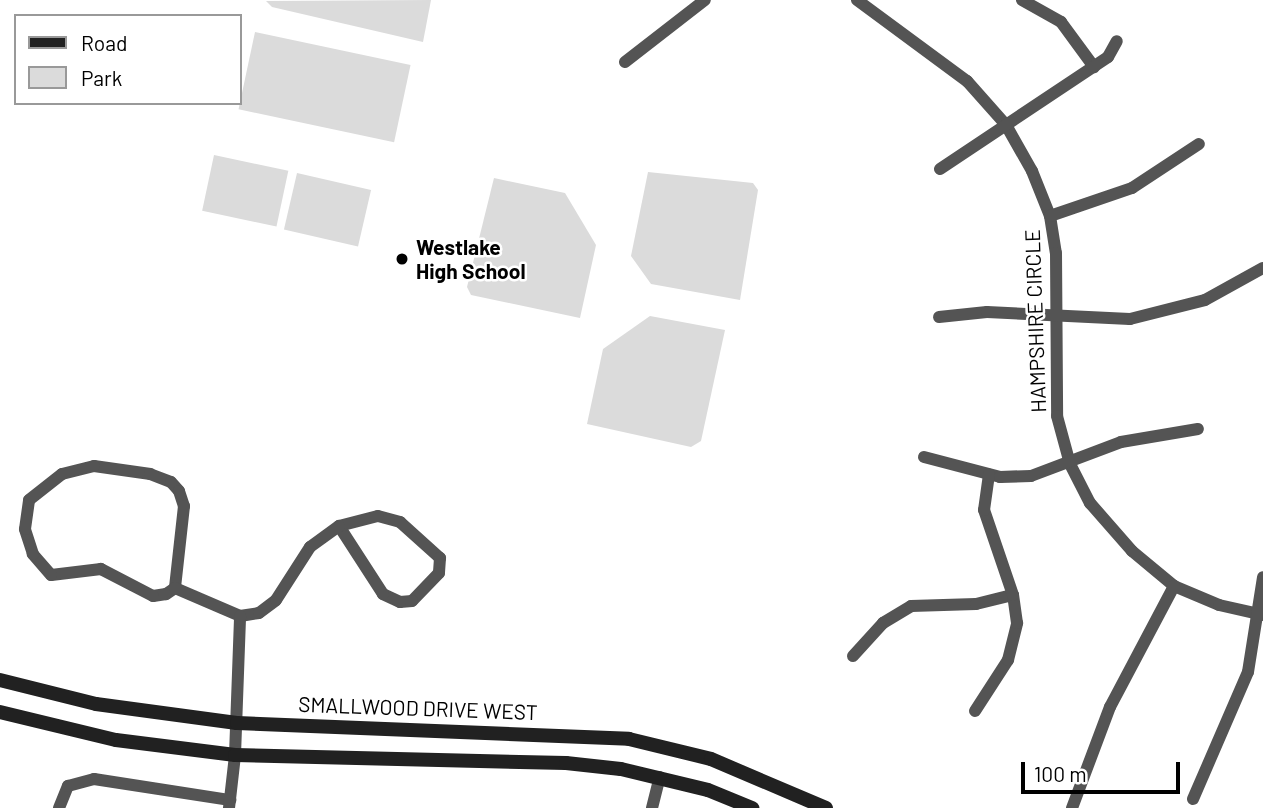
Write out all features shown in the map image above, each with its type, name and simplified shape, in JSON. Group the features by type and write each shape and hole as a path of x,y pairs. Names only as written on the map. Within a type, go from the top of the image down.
{"street":[{"path":"625,62 705,0"},
{"name":"HAMPSHIRE CIRCLE","path":"857,0 954,68 1006,125 1032,171 1050,216 1057,265 1055,402 1070,464 1090,503 1113,533 1174,586 1219,605 1261,615"},
{"path":"1022,0 1061,22 1094,67"},
{"path":"940,169 1108,57 1117,41"},
{"path":"1050,216 1118,194 1199,144"},
{"path":"939,317 987,312 1104,321 1168,311 1220,293 1263,268"},
{"path":"924,457 989,474 1031,476 1070,464 1121,442 1198,429"},
{"path":"175,588 184,506 179,491 171,482 149,474 94,466 62,474 29,500 25,529 41,569 56,576 93,569 110,572 153,596 175,588 240,616 271,606 306,552 339,526 369,516 393,518 437,552 439,573 412,601 388,598 339,526"},
{"path":"975,711 1013,648 1017,617 1013,595 984,509 989,474"},
{"path":"1193,799 1242,691 1261,615 1263,577"},
{"path":"1072,808 1110,707 1174,586"},
{"path":"853,656 883,623 912,606 976,604 1013,595"},
{"path":"59,808 68,786 94,779 229,804 237,723 240,616"},
{"name":"SMALLWOOD DRIVE WEST","path":"0,680 96,704 237,723 629,739 711,759 826,808"},
{"path":"0,712 116,740 235,755 566,763 660,777 752,808"},
{"path":"652,808 660,777"}],"green space":[{"path":"431,0 423,42 272,7 266,1"},
{"path":"255,32 411,65 394,142 239,109 242,105"},
{"path":"214,155 288,171 276,227 202,211"},
{"path":"648,172 753,183 758,190 740,300 651,284 631,256"},
{"path":"297,173 371,190 358,247 284,230"},
{"path":"494,178 565,193 596,245 580,318 471,295 467,287"},
{"path":"650,316 725,330 701,441 691,447 587,424 603,349"}],"place":[{"name":"Westlake High School","path":"402,259"}]}
